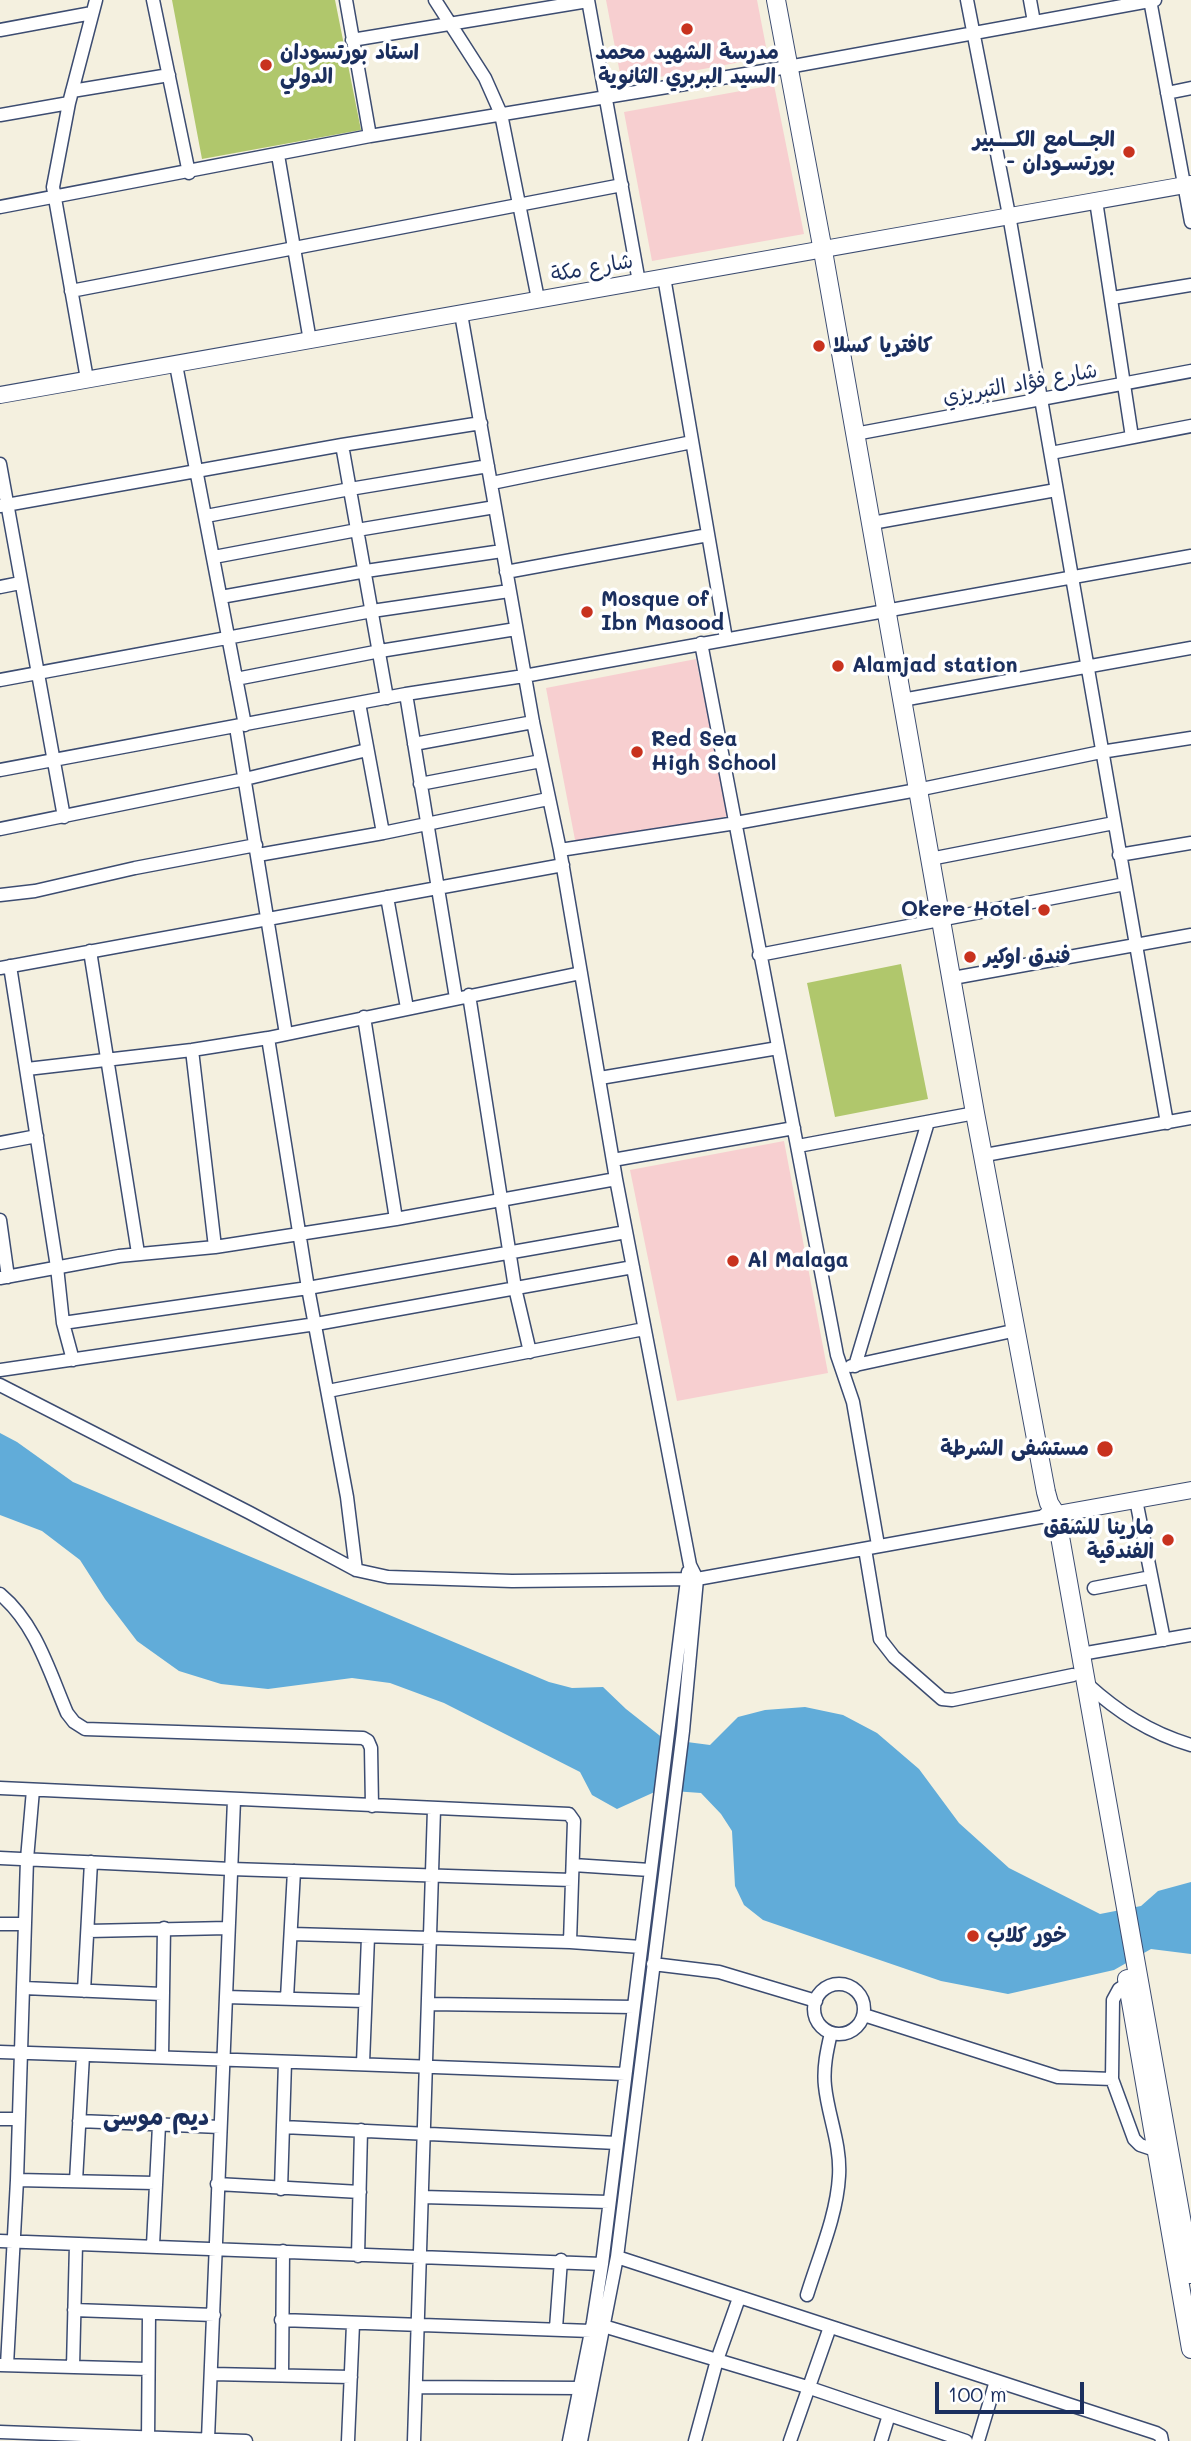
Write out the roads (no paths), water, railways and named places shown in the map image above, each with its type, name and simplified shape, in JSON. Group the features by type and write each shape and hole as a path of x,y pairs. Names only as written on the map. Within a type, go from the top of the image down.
{"highway":[{"path":"776,0 872,523 885,611 953,978 975,1113 985,1155 1080,1679 1131,1979 1155,2150 1191,2349"},
{"path":"1050,1511 1081,1654 1080,1679"},
{"path":"1131,1979 1191,2274"}],"main road":[{"name":"شارع مكة","path":"0,395 1188,185"},
{"path":"1050,1511 1191,1490"}],"street":[{"path":"87,379 53,197 54,178 70,97 96,0"},
{"path":"153,0 189,173"},
{"path":"346,0 370,136"},
{"path":"435,0 485,78 501,114 538,299"},
{"path":"352,40 588,0 639,282"},
{"path":"967,0 1009,215 1167,1123"},
{"path":"1030,0 1034,22"},
{"path":"0,207 189,173 370,136 788,67 1034,22 1083,6 1152,0 1167,93 1188,185 1191,222"},
{"path":"0,30 92,13"},
{"path":"0,115 169,75"},
{"path":"1167,93 1191,88"},
{"path":"278,155 310,341"},
{"path":"71,291 622,185"},
{"path":"1096,201 1132,437"},
{"path":"664,277 726,639"},
{"path":"1112,298 1191,285"},
{"path":"461,314 524,676 563,865 616,1179 692,1579 683,1731 650,1870 581,2441"},
{"path":"176,365 236,679 246,779 286,1034"},
{"name":"شارع فؤاد التبريزي","path":"855,434 1191,371"},
{"path":"4,505 342,444 481,424"},
{"path":"1051,453 1191,426"},
{"path":"492,483 692,442"},
{"path":"342,444 387,698"},
{"path":"0,464 4,505 64,817"},
{"path":"205,516 488,466"},
{"path":"872,523 1056,490"},
{"path":"214,557 495,507"},
{"path":"506,572 708,535"},
{"path":"221,597 366,571 502,551"},
{"path":"0,770 406,694 524,676 1191,556"},
{"path":"0,587 20,583"},
{"path":"0,680 372,611 509,591"},
{"path":"236,679 380,651 516,629"},
{"path":"701,643 840,1369 853,1402 872,1547 880,1639 894,1657 942,1699 952,1700 1080,1679 1144,1727 1191,1745"},
{"path":"902,700 1191,648"},
{"path":"406,694 456,998"},
{"path":"359,703 383,834"},
{"path":"414,744 533,722"},
{"path":"560,850 736,823 917,790 1101,752 1191,738"},
{"path":"0,829 246,779 367,750"},
{"path":"420,784 541,761"},
{"path":"0,895 47,889 135,868 383,834 548,799"},
{"path":"930,859 1114,823"},
{"path":"1119,855 1191,843"},
{"path":"73,1360 63,1323 27,1069 5,967 563,865"},
{"path":"759,955 1125,884"},
{"path":"387,897 407,1008"},
{"path":"953,978 1191,935"},
{"path":"90,951 138,1253"},
{"path":"27,1069 192,1050 268,1038 581,973"},
{"path":"469,995 515,1288 530,1352"},
{"path":"365,1017 396,1219"},
{"path":"268,1038 308,1288 347,1497 356,1570"},
{"path":"600,1078 778,1048"},
{"path":"192,1050 215,1247"},
{"path":"798,1146 975,1113"},
{"path":"985,1155 1191,1118"},
{"path":"855,1366 928,1122"},
{"path":"613,1160 794,1128"},
{"path":"0,1143 37,1136"},
{"path":"0,1220 4,1277 138,1253 215,1247 396,1219 616,1179"},
{"path":"63,1323 308,1288 626,1233"},
{"path":"0,1370 316,1324 633,1267"},
{"path":"328,1391 644,1329"},
{"path":"840,1369 1017,1331"},
{"path":"0,1385 356,1570 388,1577 487,1581 692,1579 872,1547 1050,1511"},
{"path":"1136,1500 1164,1640"},
{"path":"1094,1588 1151,1577"},
{"path":"569,2441 596,2326 617,2257 653,1964 667,1805 668,1729 692,1579"},
{"path":"0,1594 19,1610 31,1628 67,1713 74,1723 85,1729 363,1738 371,1748 372,1806"},
{"path":"1081,1654 1191,1635"},
{"path":"0,1788 569,1814 574,1822 570,1942"},
{"path":"33,1790 27,1859 14,2242 4,2365 148,2369"},
{"path":"208,2439 234,1800"},
{"path":"414,2441 416,2324 426,2134 434,1809"},
{"path":"0,1858 231,1869 572,1880"},
{"path":"85,1991 91,1862"},
{"path":"573,1866 650,1870"},
{"path":"287,1998 294,1871"},
{"path":"0,1924 25,1924"},
{"path":"162,2057 164,1928"},
{"path":"88,1931 228,1928"},
{"path":"292,1934 570,1942 641,1947"},
{"path":"363,2063 368,1937"},
{"path":"653,1964 719,1972 816,2001"},
{"path":"1131,1979 1119,1989 1113,2000 1112,2079 1134,2139 1140,2146 1155,2150"},
{"path":"834,1984 851,1987 863,1999 864,2015 859,2025 851,2031 831,2033 815,2016 816,2001 826,1988 834,1984"},
{"path":"23,1988 162,1994"},
{"path":"226,1997 365,2001"},
{"path":"430,2004 634,2007"},
{"path":"864,2015 1058,2077 1112,2079"},
{"path":"807,2295 828,2226 839,2177 839,2155 824,2072 831,2033"},
{"path":"0,2052 625,2074"},
{"path":"76,2181 83,2055"},
{"path":"281,2189 285,2062"},
{"path":"0,2119 17,2119"},
{"path":"79,2122 220,2127"},
{"path":"153,2245 159,2125"},
{"path":"283,2127 617,2143"},
{"path":"358,2256 361,2130"},
{"path":"17,2180 155,2183"},
{"path":"217,2184 360,2192"},
{"path":"422,2197 610,2202"},
{"path":"0,2241 153,2245 358,2256 561,2260 602,2264"},
{"path":"73,2367 76,2244"},
{"path":"282,2375 283,2251"},
{"path":"617,2257 1156,2433 1161,2436 1162,2441"},
{"path":"556,2328 561,2260"},
{"path":"695,2441 717,2360 739,2298"},
{"path":"74,2310 214,2315"},
{"path":"148,2438 149,2314"},
{"path":"281,2320 556,2328 596,2326 807,2387 967,2441"},
{"path":"348,2441 353,2324"},
{"path":"789,2441 830,2327"},
{"path":"212,2374 351,2376"},
{"path":"978,2441 996,2381"},
{"path":"416,2387 580,2388"},
{"path":"881,2441 890,2415"},
{"path":"0,2432 85,2438 246,2441"}],"water":[{"path":"0,1433 73,1482 132,1507 549,1682 572,1688 603,1687 664,1739 710,1745 738,1717 765,1710 805,1707 843,1715 877,1733 919,1769 959,1823 1009,1868 1100,1914 1141,1906 1158,1891 1191,1882 1191,1954 1151,1949 1114,1970 1008,1994 941,1981 763,1920 744,1905 735,1886 732,1831 721,1814 701,1793 659,1790 617,1809 592,1795 580,1772 444,1703 390,1683 352,1678 268,1689 221,1684 179,1671 137,1641 80,1560 42,1531 0,1515"}],"place":[{"name":"مدرسة الشهيد محمد السيد البربري الثانوية","path":"687,29"},
{"name":"استاد بورتسودان الدولي","path":"266,65"},
{"name":"الجـــامع الكــــبير - بورتسـودان","path":"1129,152"},
{"name":"كافتريا كسلا","path":"819,346"},
{"name":"Mosque of Ibn Masood","path":"587,612"},
{"name":"Alamjad station","path":"838,666"},
{"name":"Red Sea High School","path":"637,752"},
{"name":"Okere Hotel","path":"1044,910"},
{"name":"فندق اوكير","path":"970,957"},
{"name":"Al Malaga","path":"733,1261"},
{"name":"مستشفى الشرطة","path":"1105,1449"},
{"name":"مارينا للشقق الفندقية","path":"1168,1540"},
{"name":"خور كلاب","path":"973,1936"}],"district":[{"name":"ديم موسى","path":"156,2118"}]}
